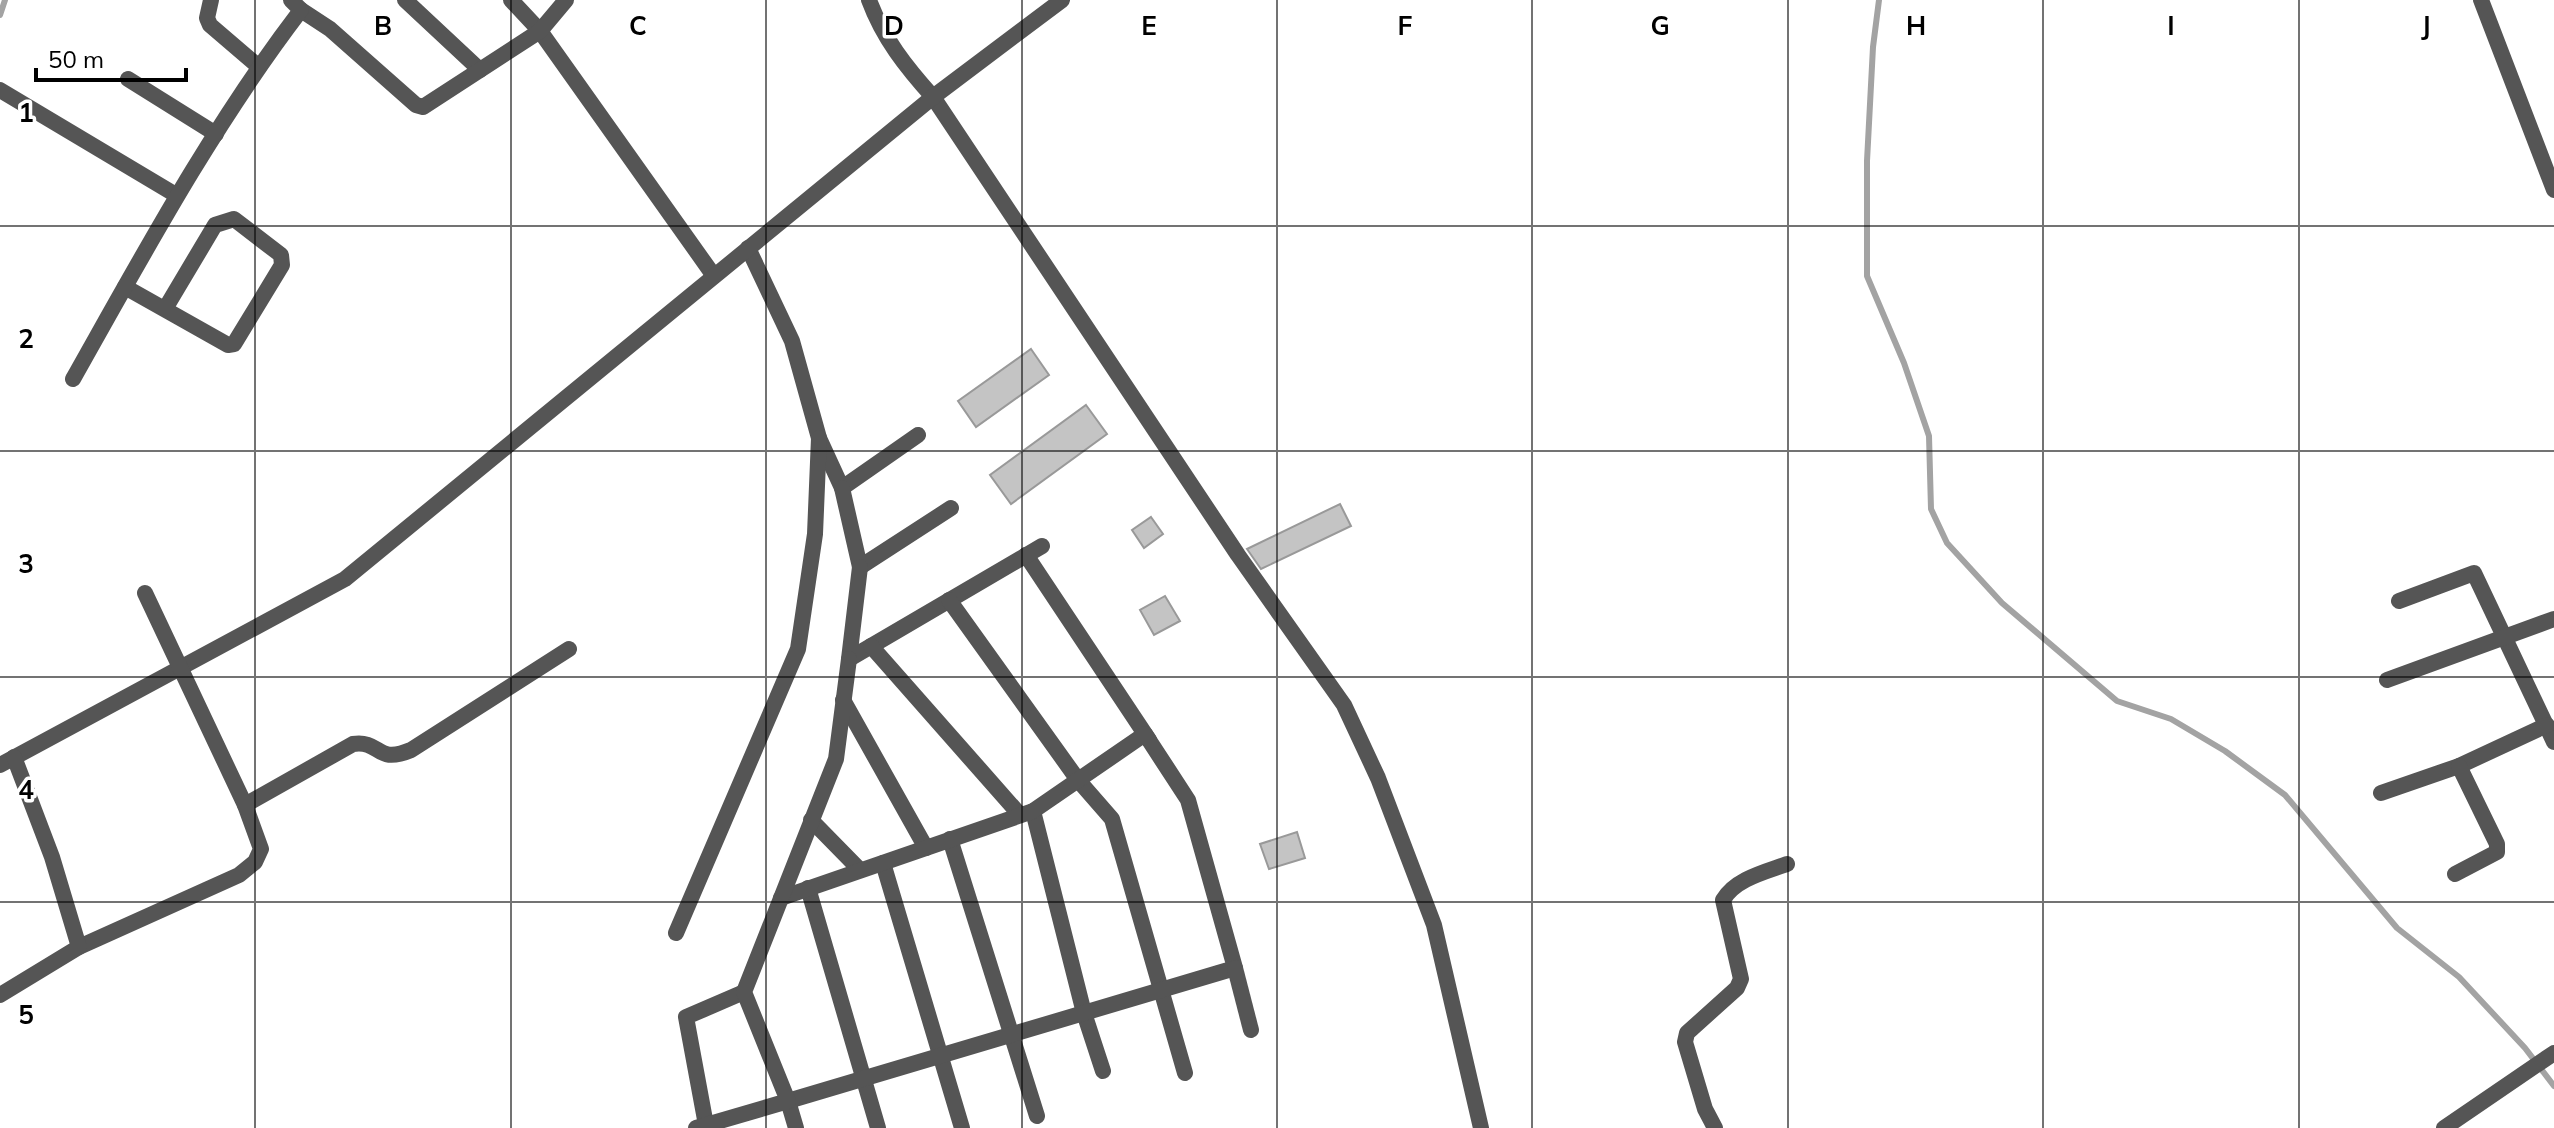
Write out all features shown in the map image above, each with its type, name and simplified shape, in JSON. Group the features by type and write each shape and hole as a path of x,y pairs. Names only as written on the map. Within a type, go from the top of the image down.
{"street":[{"path":"211,0 207,18 210,25 259,67"},
{"path":"405,0 480,70"},
{"path":"511,0 540,31 714,276"},
{"path":"73,379 176,195 296,5 330,29 416,105 430,106 540,31 566,0"},
{"path":"869,0 886,38 933,97 1238,555 1344,705 1378,778 1434,925 1481,1128"},
{"path":"79,947 52,857 7,761 345,579 933,97 1062,0"},
{"path":"2481,0 2554,190"},
{"path":"128,79 216,134"},
{"path":"0,90 176,195"},
{"path":"125,287 228,345 234,344 240,341 282,265 281,255 234,219 224,219 215,225 165,309"},
{"path":"748,248 792,341 819,438 842,488 860,567 836,759 744,992 796,1128"},
{"path":"842,488 918,435"},
{"path":"676,933 798,649 815,534 819,438"},
{"path":"860,567 951,508"},
{"path":"849,659 1042,546"},
{"path":"1026,555 1172,775"},
{"path":"2399,601 2474,573 2501,637 2554,742"},
{"path":"0,995 79,947 239,875 255,862 261,849 245,805 145,593"},
{"path":"949,600 1078,780 1112,819 1185,1073"},
{"path":"2387,680 2554,619"},
{"path":"871,646 1026,813 1103,1071"},
{"path":"245,805 353,744 370,745 383,756 394,757 411,750 569,649"},
{"path":"843,700 926,848"},
{"path":"2381,793 2459,766 2547,725"},
{"path":"781,898 1026,813 1145,734"},
{"path":"1145,734 1188,800 1251,1030"},
{"path":"2455,874 2497,852 2497,844 2459,766"},
{"path":"811,820 860,870"},
{"path":"950,839 1037,1116"},
{"path":"883,863 962,1128"},
{"path":"1715,1128 1705,1109 1685,1042 1694,1026 1737,988 1741,979 1723,900 1728,891 1745,880 1787,864"},
{"path":"808,888 878,1128"},
{"path":"744,992 686,1017 701,1126 1235,968"},
{"path":"2444,1128 2550,1055"}],"building":[{"path":"1031,349 1049,375 976,427 958,401"},
{"path":"1086,405 1107,434 1011,504 990,475"},
{"path":"1340,504 1351,526 1261,569 1247,549"},
{"path":"1151,517 1163,534 1144,548 1132,530"},
{"path":"1165,596 1180,621 1154,635 1140,610"},
{"path":"1297,832 1305,858 1269,869 1260,844"}],"waterway":[{"path":"0,15 5,0"},
{"path":"1879,0 1873,47 1867,161 1867,276 1904,363 1929,436 1931,509 1947,543 2002,603 2117,701 2171,719 2225,751 2285,795 2397,928 2459,977 2525,1048 2554,1086"}]}
